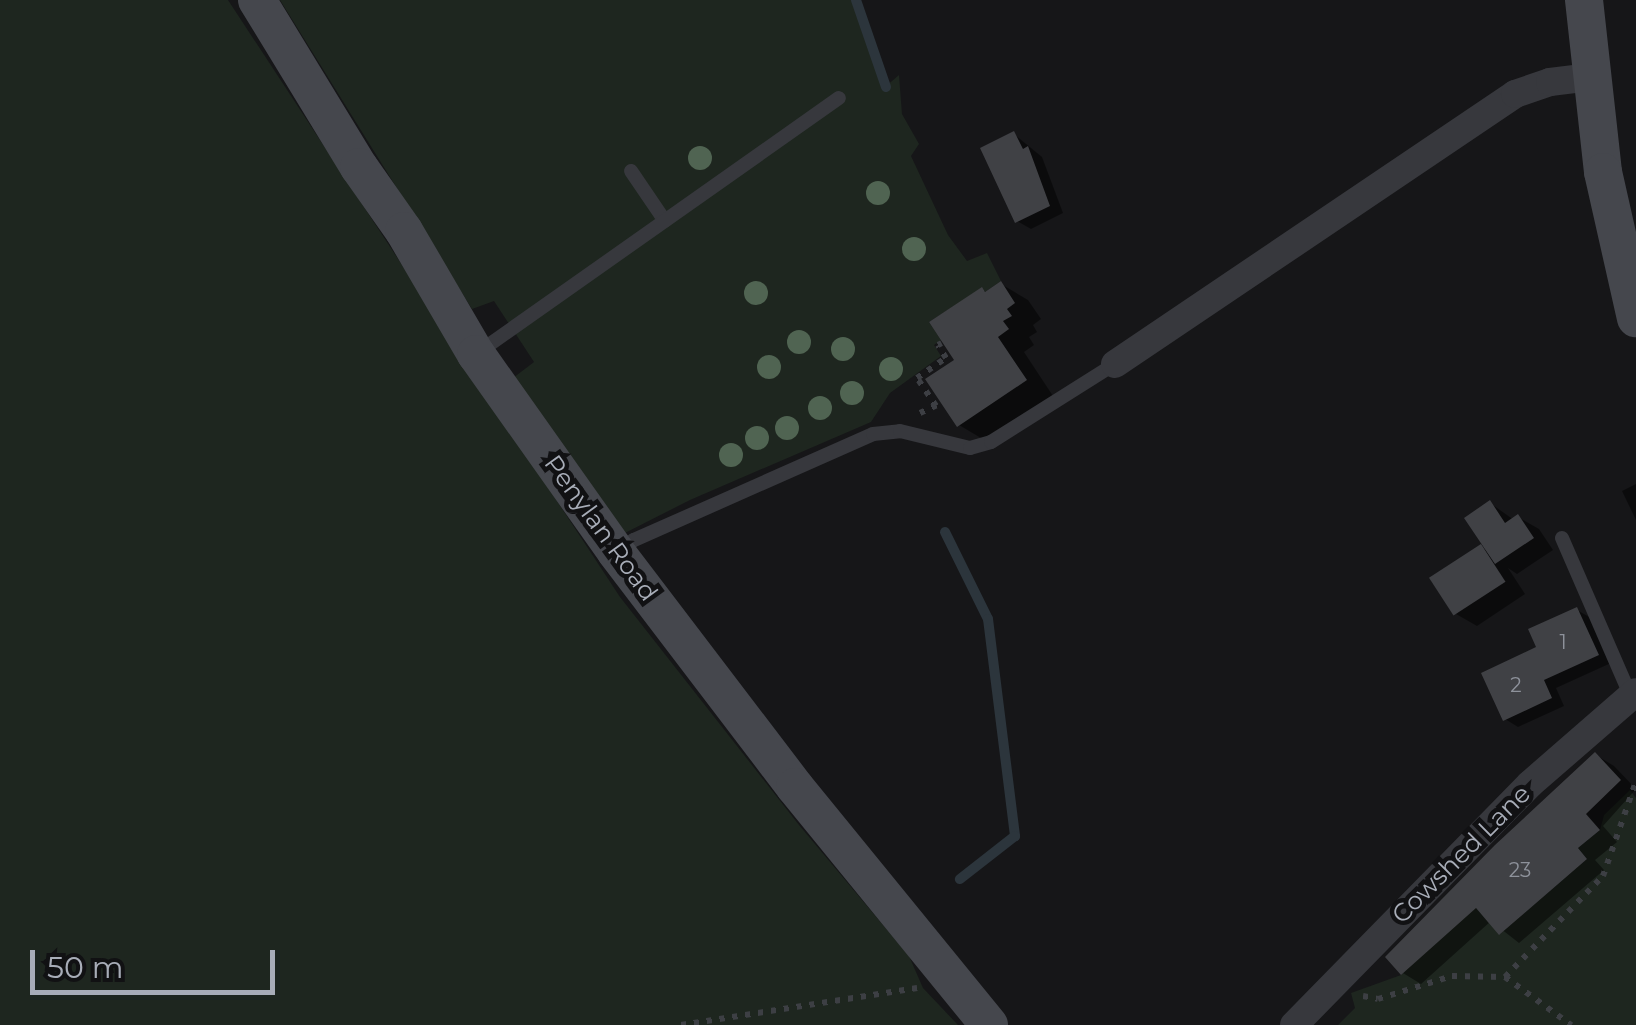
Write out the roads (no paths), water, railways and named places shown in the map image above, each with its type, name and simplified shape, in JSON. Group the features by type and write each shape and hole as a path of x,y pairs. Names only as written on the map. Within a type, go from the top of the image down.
{"street":[{"name":"Penylan Road","path":"257,0 359,167 404,231 476,354 616,552 795,787 989,1025"},
{"path":"1584,0 1603,172 1636,318"},
{"path":"1115,364 1514,94 1550,82 1591,77"},
{"name":"Cowshed Lane","path":"1294,1025 1530,784 1633,695"}],"lane":[{"path":"476,354 840,98"},
{"path":"632,171 665,221"},
{"path":"616,552 634,540 873,434 900,431 970,448 991,442 1115,364"},
{"path":"1562,538 1633,695"}],"waterway":[{"path":"856,0 886,87"},
{"path":"945,532 988,619 1015,836 960,879"}]}
